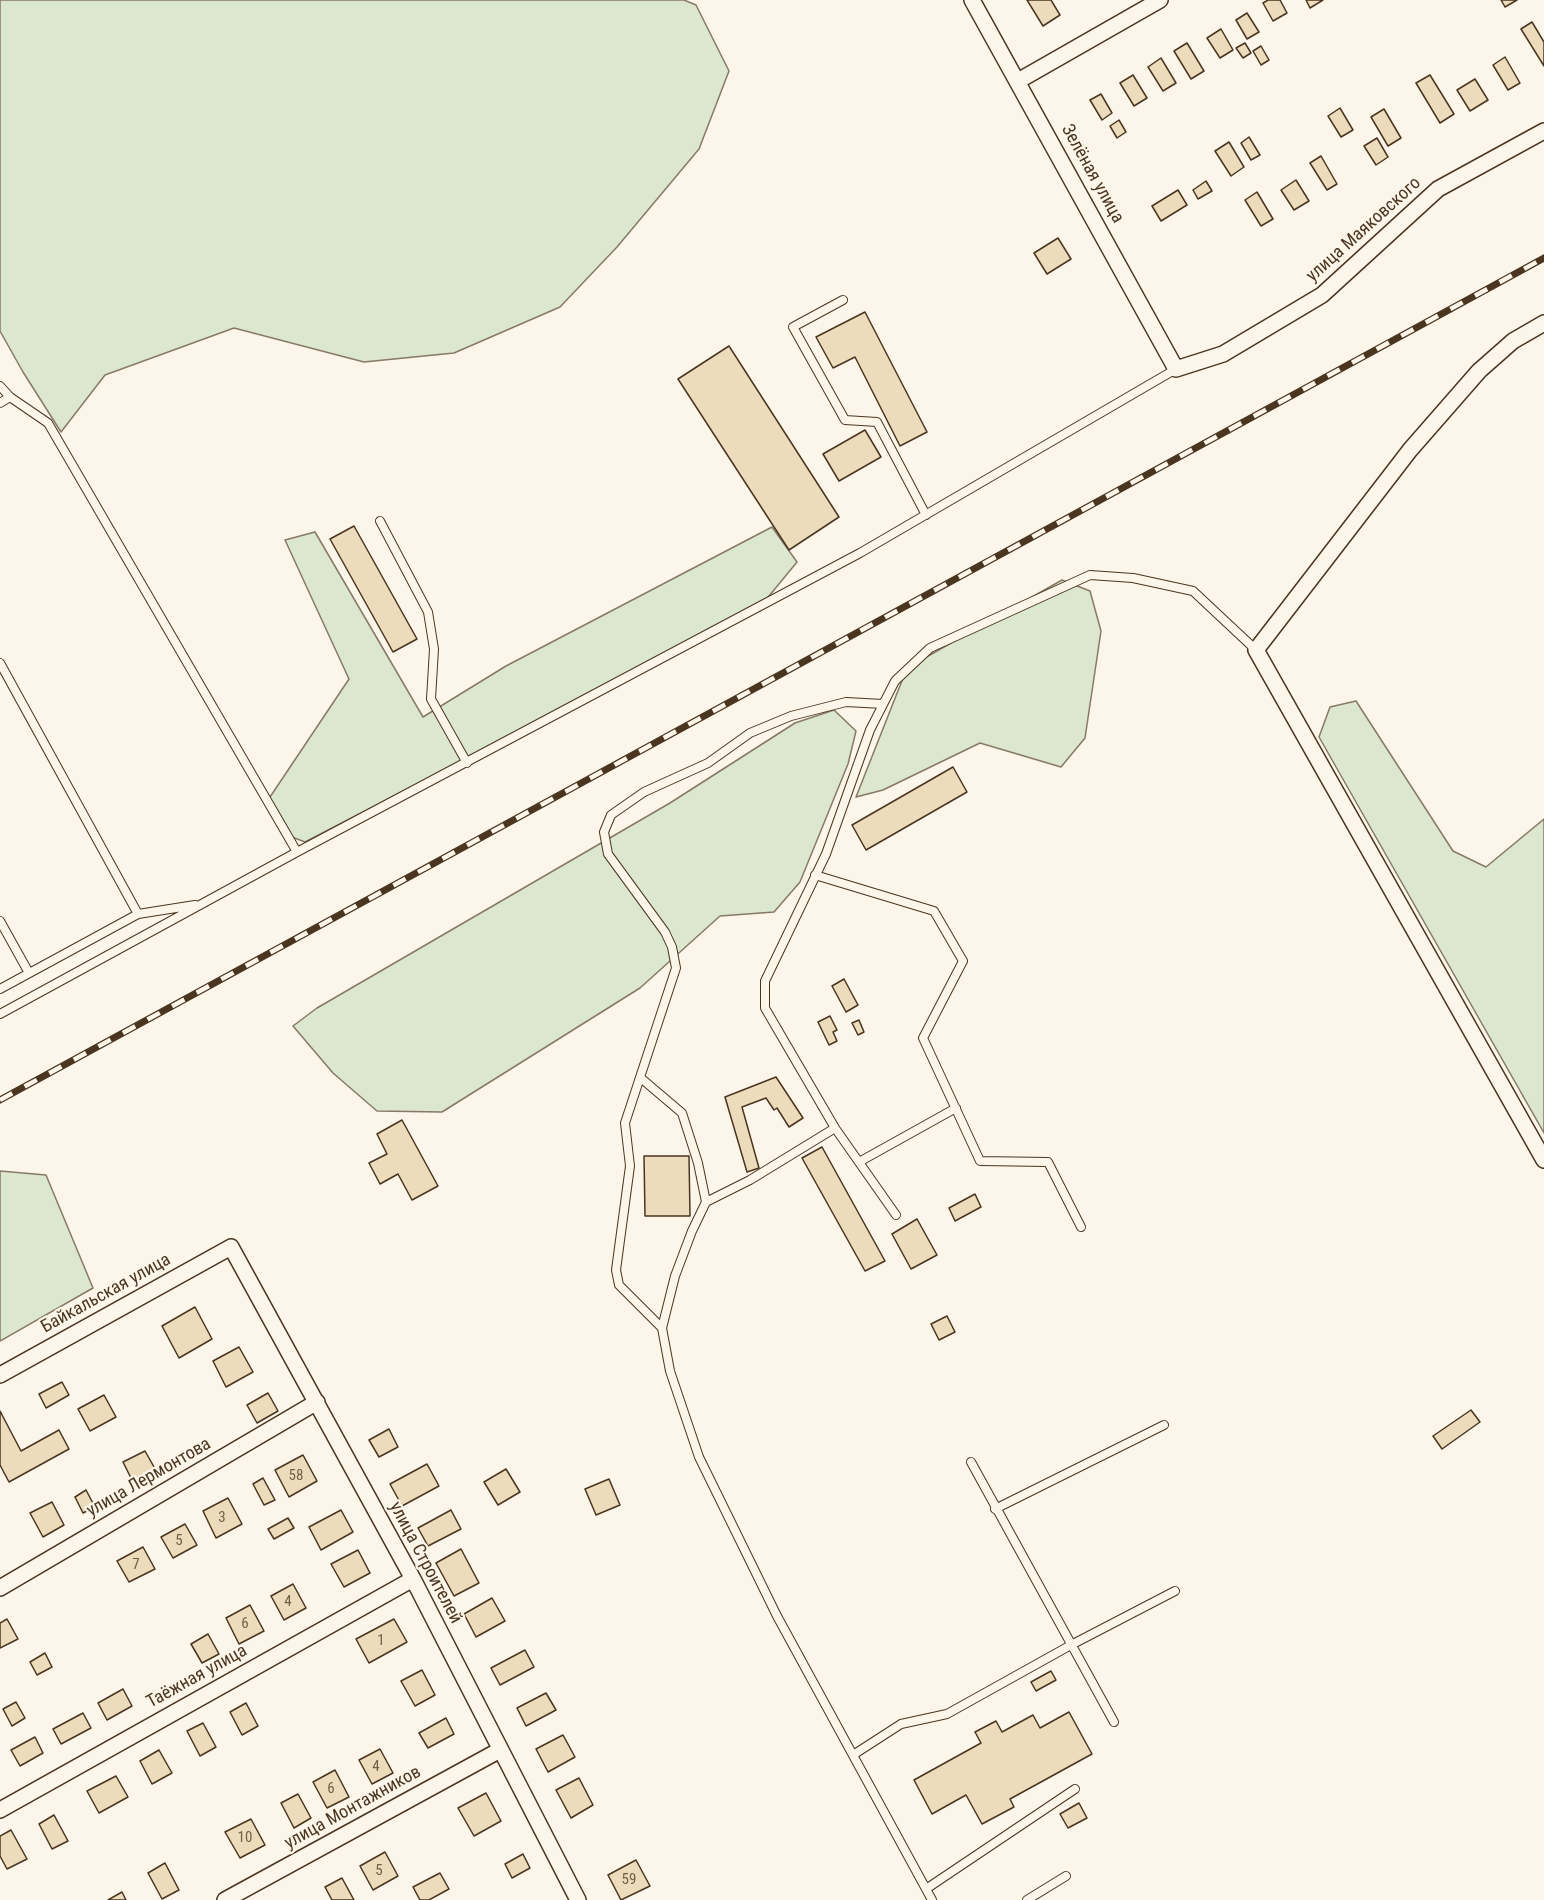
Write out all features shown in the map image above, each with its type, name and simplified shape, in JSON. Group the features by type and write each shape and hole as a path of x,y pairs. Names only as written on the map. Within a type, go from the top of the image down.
{"street":[{"name":"Зелёная улица","path":"972,0 1176,369"},
{"path":"1018,81 1160,0"},
{"name":"улица Маяковского","path":"1176,369 1223,354 1322,296 1438,189 1544,130"},
{"path":"1544,323 1513,341 1479,371 1410,450 1256,650 1544,1160"},
{"name":"Байкальская улица","path":"0,1375 231,1247"},
{"name":"улица Строителей","path":"231,1247 413,1579 578,1900"},
{"name":"улица Лермонтова","path":"0,1588 317,1402"},
{"name":"Таёжная улица","path":"0,1810 413,1579"},
{"name":"улица Монтажников","path":"225,1900 500,1750"}],"lane":[{"path":"843,300 794,327 845,420 877,422 926,515"},
{"path":"0,1014 297,852 760,608 926,515 1176,369"},
{"path":"0,386 10,397 48,423 297,852"},
{"path":"0,403 10,397"},
{"path":"380,521 428,612 434,649 431,699 467,763"},
{"path":"896,1215 835,1128 765,1008 765,981 826,854 870,730 895,681 930,648 1090,575 1133,578 1193,591 1256,650"},
{"path":"0,663 138,914"},
{"path":"662,1328 619,1286 616,1270 630,1166 625,1123 642,1079 676,968 672,947 665,932 608,854 604,832 611,814 644,792 708,763 750,733 791,716 846,702 883,705"},
{"path":"815,875 934,910 963,961 923,1038 980,1161 1048,1162 1081,1227"},
{"path":"0,989 138,914 201,904"},
{"path":"0,921 29,974"},
{"path":"642,1079 682,1113 698,1163 706,1202 675,1276 662,1328 670,1371 699,1457 777,1616 932,1900"},
{"path":"859,1162 956,1108"},
{"path":"706,1202 750,1180 835,1128"},
{"path":"995,1509 1164,1425"},
{"path":"971,1462 1114,1722"},
{"path":"853,1755 901,1724 946,1713 1175,1591"},
{"path":"926,1889 1076,1789"},
{"path":"1027,1900 1065,1876"}],"green space":[{"path":"0,0 684,0 696,5 729,71 699,149 617,247 560,307 454,353 364,362 234,328 105,375 61,432 0,331"},
{"path":"772,527 797,562 760,607 305,842 284,834 266,803 349,679 285,540 315,532 423,717 506,666"},
{"path":"1062,580 1090,591 1101,631 1085,738 1061,767 980,743 883,790 856,797 907,668"},
{"path":"1356,701 1453,851 1486,867 1544,819 1544,1133 1319,737 1330,707"},
{"path":"834,710 856,731 848,764 800,882 774,912 720,916 640,988 442,1112 377,1111 333,1073 293,1026 317,1008 670,803 795,723"},
{"path":"0,1171 46,1175 93,1288 0,1341"}],"building":[{"path":"1027,0 1051,0 1060,15 1043,26"},
{"path":"1268,0 1280,0 1287,13 1273,21 1263,3"},
{"path":"1306,0 1323,0 1310,8"},
{"path":"1501,0 1517,0 1505,7"},
{"path":"1247,13 1259,32 1247,39 1236,20"},
{"path":"1532,22 1544,42 1544,66 1521,29"},
{"path":"1221,29 1233,50 1220,58 1207,38"},
{"path":"1187,43 1204,71 1191,79 1174,51"},
{"path":"1245,43 1251,53 1243,58 1236,48"},
{"path":"1261,46 1269,60 1261,65 1253,51"},
{"path":"1505,57 1520,83 1508,90 1493,65"},
{"path":"1161,58 1176,83 1163,91 1148,67"},
{"path":"1133,75 1147,98 1134,106 1120,83"},
{"path":"1430,75 1454,114 1440,123 1416,83"},
{"path":"1475,79 1488,100 1470,111 1457,90"},
{"path":"1101,94 1112,113 1102,120 1090,100"},
{"path":"1340,108 1353,130 1341,137 1328,116"},
{"path":"1384,109 1401,138 1388,146 1371,117"},
{"path":"1119,120 1126,132 1117,138 1110,126"},
{"path":"1249,137 1260,155 1251,160 1241,143"},
{"path":"1377,138 1388,157 1376,165 1364,146"},
{"path":"1229,142 1244,167 1231,176 1215,151"},
{"path":"1321,156 1337,184 1327,190 1310,163"},
{"path":"1296,180 1309,201 1294,210 1281,190"},
{"path":"1206,181 1212,191 1198,199 1193,190"},
{"path":"1178,190 1187,205 1161,221 1152,206"},
{"path":"1257,192 1273,219 1261,226 1245,200"},
{"path":"1058,238 1071,259 1047,274 1034,253"},
{"path":"865,312 927,432 900,446 855,357 833,368 816,337"},
{"path":"729,346 839,517 789,550 678,379"},
{"path":"865,430 881,457 839,481 823,454"},
{"path":"354,526 417,639 393,652 330,539"},
{"path":"953,767 967,792 866,850 852,825"},
{"path":"844,979 858,1005 846,1012 832,986"},
{"path":"830,1016 837,1030 833,1032 837,1041 829,1045 818,1022"},
{"path":"859,1020 864,1032 858,1035 852,1023"},
{"path":"776,1077 803,1118 789,1127 777,1108 774,1110 766,1098 742,1107 759,1168 747,1172 725,1097"},
{"path":"402,1120 438,1186 412,1200 398,1174 380,1184 369,1163 387,1154 377,1134"},
{"path":"822,1147 885,1261 865,1271 802,1158"},
{"path":"644,1156 689,1156 690,1216 645,1216"},
{"path":"975,1194 981,1207 955,1221 949,1208"},
{"path":"917,1219 937,1255 911,1269 892,1234"},
{"path":"195,1307 212,1339 179,1358 162,1326"},
{"path":"947,1316 955,1332 939,1340 931,1324"},
{"path":"239,1347 253,1372 226,1387 213,1361"},
{"path":"62,1382 69,1395 46,1408 39,1394"},
{"path":"268,1393 278,1411 257,1423 247,1405"},
{"path":"104,1395 116,1417 90,1431 78,1409"},
{"path":"1471,1410 1480,1422 1442,1449 1433,1436"},
{"path":"0,1411 21,1451 59,1430 69,1449 9,1482 0,1465"},
{"path":"389,1429 398,1447 379,1457 369,1440"},
{"path":"145,1451 158,1474 135,1486 123,1462"},
{"path":"303,1455 317,1481 289,1497 275,1470"},
{"path":"427,1464 439,1486 402,1506 390,1484"},
{"path":"506,1469 520,1492 498,1505 484,1482"},
{"path":"263,1478 275,1500 264,1505 253,1484"},
{"path":"609,1479 620,1505 596,1515 585,1489"},
{"path":"86,1490 95,1507 83,1513 75,1497"},
{"path":"228,1498 242,1524 216,1538 203,1511"},
{"path":"52,1502 64,1525 43,1537 30,1513"},
{"path":"341,1510 353,1532 321,1550 309,1527"},
{"path":"451,1510 461,1529 428,1546 418,1528"},
{"path":"288,1518 294,1528 274,1539 268,1529"},
{"path":"185,1524 197,1545 173,1558 161,1537"},
{"path":"143,1547 155,1569 129,1582 117,1561"},
{"path":"461,1549 479,1583 454,1596 436,1563"},
{"path":"358,1550 370,1573 344,1587 331,1564"},
{"path":"293,1584 306,1608 284,1620 271,1596"},
{"path":"492,1598 505,1621 476,1637 464,1614"},
{"path":"250,1605 264,1631 239,1644 226,1618"},
{"path":"7,1619 18,1639 0,1648 0,1623"},
{"path":"394,1619 407,1642 369,1663 356,1639"},
{"path":"208,1634 219,1654 202,1663 191,1644"},
{"path":"525,1650 534,1667 500,1685 491,1668"},
{"path":"45,1653 52,1667 37,1675 30,1662"},
{"path":"422,1670 435,1695 415,1706 401,1681"},
{"path":"1051,1671 1056,1680 1036,1691 1031,1682"},
{"path":"123,1689 132,1706 107,1720 98,1703"},
{"path":"546,1693 556,1710 526,1726 517,1708"},
{"path":"16,1702 25,1718 12,1726 3,1709"},
{"path":"246,1703 258,1726 242,1735 230,1712"},
{"path":"1069,1712 1092,1754 1010,1799 1014,1807 982,1824 966,1795 932,1814 914,1780 981,1743 975,1732 996,1721 1002,1732 1033,1715 1040,1728"},
{"path":"83,1713 91,1728 61,1744 53,1729"},
{"path":"446,1718 454,1734 428,1748 419,1733"},
{"path":"203,1723 216,1747 200,1756 187,1731"},
{"path":"563,1735 575,1757 548,1772 536,1749"},
{"path":"35,1737 43,1753 20,1766 11,1750"},
{"path":"380,1749 393,1773 372,1784 359,1760"},
{"path":"159,1750 172,1773 152,1784 140,1761"},
{"path":"335,1770 349,1797 327,1808 313,1782"},
{"path":"116,1776 128,1797 99,1813 87,1791"},
{"path":"579,1778 593,1805 571,1818 556,1790"},
{"path":"486,1793 501,1821 474,1836 458,1808"},
{"path":"298,1794 311,1818 294,1828 281,1803"},
{"path":"1079,1803 1087,1818 1068,1828 1060,1814"},
{"path":"54,1815 68,1841 52,1849 39,1824"},
{"path":"251,1819 265,1845 240,1858 225,1832"},
{"path":"11,1830 27,1859 7,1869 0,1856 0,1836"},
{"path":"385,1852 398,1876 373,1890 360,1866"},
{"path":"523,1854 530,1868 512,1878 505,1864"},
{"path":"636,1860 650,1886 621,1900 608,1875"},
{"path":"165,1863 179,1890 162,1899 148,1873"},
{"path":"440,1873 449,1889 429,1900 420,1900 413,1887"},
{"path":"342,1878 354,1900 332,1900 325,1887"},
{"path":"122,1892 126,1900 108,1900"}],"railway":[{"path":"0,1100 1544,258"}]}
